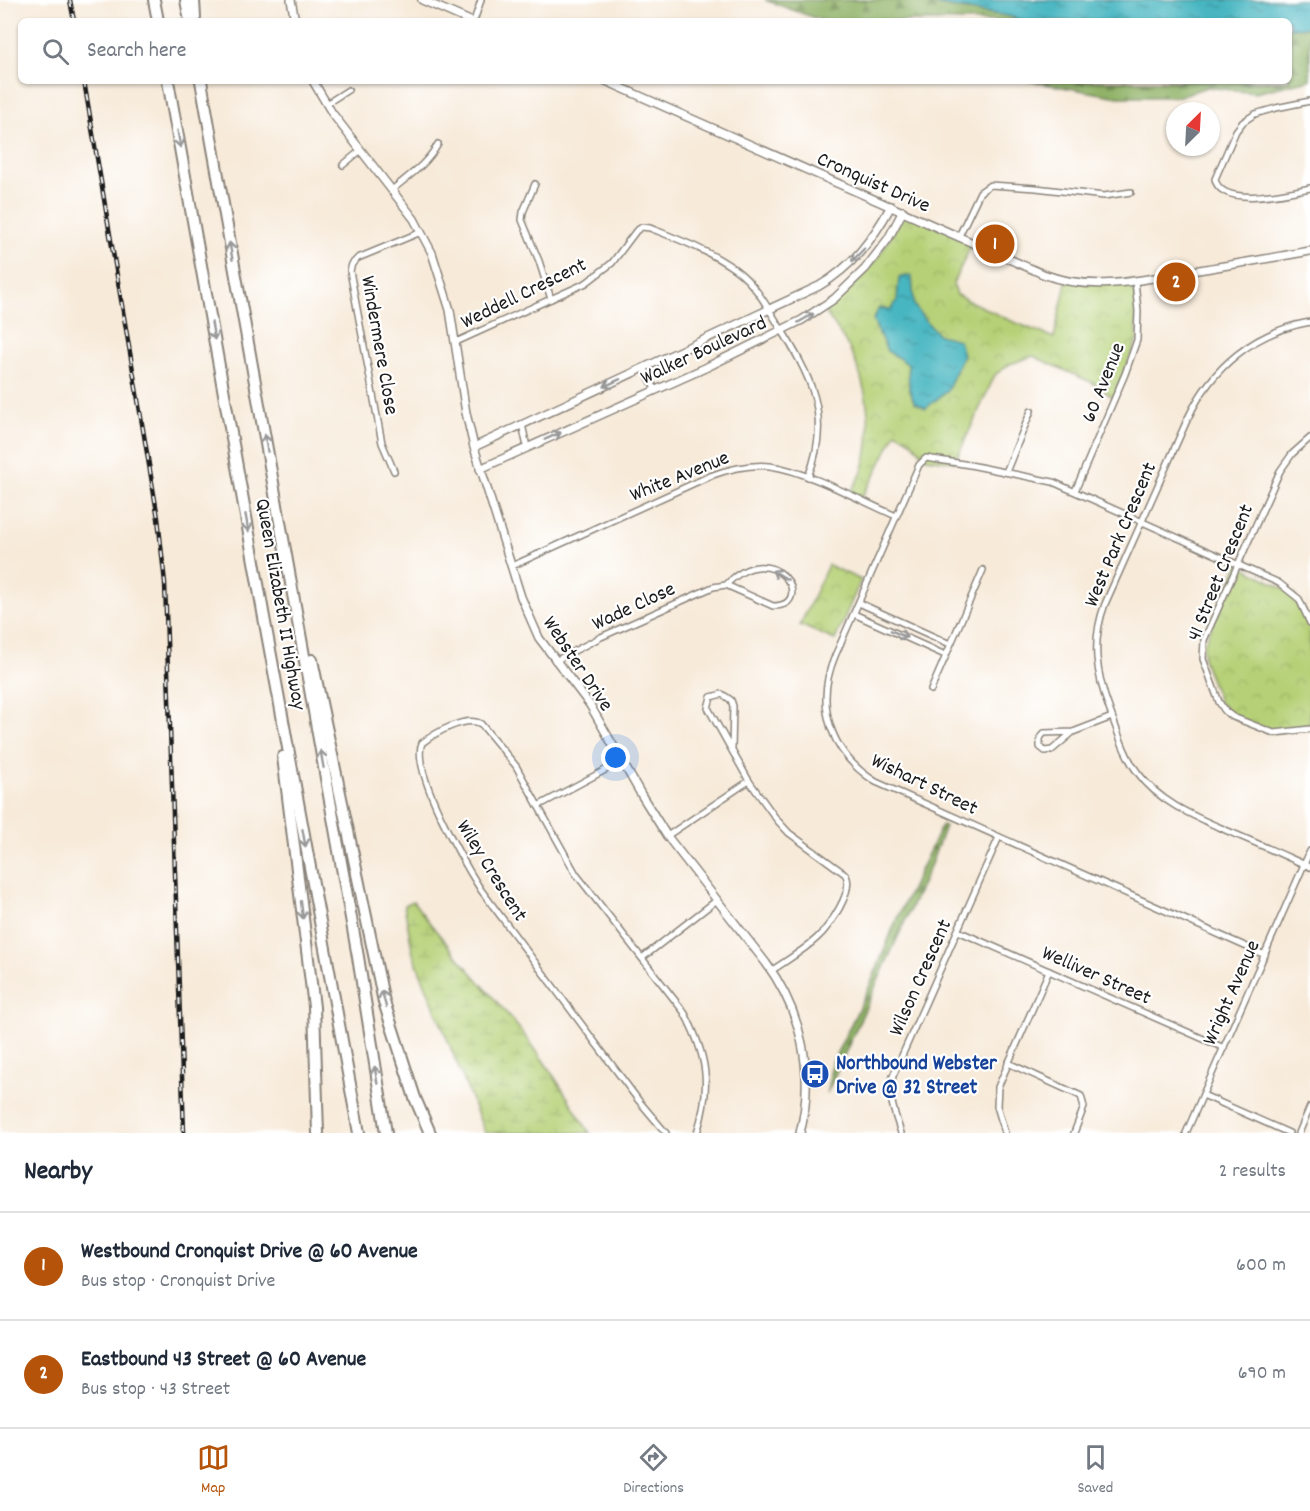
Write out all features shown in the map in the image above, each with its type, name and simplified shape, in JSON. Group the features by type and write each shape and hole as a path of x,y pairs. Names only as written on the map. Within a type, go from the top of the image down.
{"highway":[{"path":"154,0 157,18"},
{"path":"186,0 189,18"},
{"path":"194,0 196,18"},
{"name":"Queen Elizabeth II Highway","path":"169,84 359,1133"},
{"name":"Queen Elizabeth II Highway","path":"202,84 358,957 386,1133"},
{"path":"285,550 302,610 384,1002 430,1133"},
{"path":"265,623 314,1007 317,1133"}],"street":[{"path":"291,0 294,18"},
{"path":"422,0 465,18"},
{"path":"473,18 481,0"},
{"name":"Webster Drive","path":"315,84 326,104 393,189 421,232 432,254 445,291 456,342 466,413 480,469 521,597 539,638 590,705 667,836 771,971 788,999 802,1042 806,1087 804,1117 800,1133"},
{"name":"Cronquist Drive","path":"613,84 1043,274 1066,282 1096,285 1135,281 1310,251"},
{"path":"326,104 348,90"},
{"path":"1310,101 1256,114 1239,126 1215,182 1219,187 1242,196 1255,197 1310,188"},
{"path":"393,189 423,165 438,144"},
{"path":"343,165 361,150"},
{"path":"536,183 523,212 522,220 539,261 551,299"},
{"path":"959,236 980,192 990,184 1104,196 1131,192"},
{"name":"Walker Boulevard","path":"474,447 811,290 840,272 867,246 891,206"},
{"name":"Walker Boulevard","path":"480,469 782,331 819,310 855,280 880,251 903,212"},
{"name":"Weddell Crescent","path":"456,342 597,276 616,259 636,231 645,226 707,252 736,270 754,288 770,310 806,371 817,406 818,441 808,477"},
{"name":"Windermere Close","path":"394,471 382,443 350,271 352,264 358,258 421,232"},
{"name":"60 Avenue","path":"1075,491 1125,374 1137,340 1138,310 1135,281"},
{"name":"West Park Crescent","path":"1307,866 1187,813 1165,800 1147,784 1132,765 1101,687 1096,665 1098,627 1105,604 1193,406 1209,381 1232,358 1254,342 1286,328 1310,322"},
{"path":"644,368 655,389"},
{"path":"1006,472 1031,411"},
{"path":"522,424 528,447"},
{"name":"41 Street Crescent","path":"1310,438 1292,454 1280,471 1203,646 1203,659 1219,702 1225,711 1233,717 1270,733 1310,729"},
{"name":"Wishart Street","path":"1265,955 876,782 859,771 841,749 828,719 826,688 832,663 919,465 926,458 1053,482 1075,491 1287,588 1299,599 1310,623"},
{"name":"White Avenue","path":"512,566 722,472 743,467 770,466 790,470 896,516"},
{"name":"Wade Close","path":"555,661 601,637 704,590 726,585 747,568 760,567 785,575 791,582 792,590 786,603 773,606 726,585"},
{"path":"931,690 982,570"},
{"path":"859,603 950,644"},
{"path":"854,614 945,655"},
{"path":"732,749 734,706 731,700 722,694 711,697 708,708 749,781 789,833 849,879 844,899 819,937 771,971"},
{"path":"1073,732 1052,750 1045,751 1040,747 1040,738 1044,733 1073,732 1112,717"},
{"name":"Wiley Crescent","path":"666,1133 639,1101 481,890 461,859 429,785 420,755 422,743 432,735 467,721 479,722 516,766 576,874 684,1012 697,1036 706,1076 706,1096 697,1133"},
{"path":"538,806 622,761"},
{"path":"667,836 749,781"},
{"name":"Wilson Crescent","path":"901,1133 891,1099 892,1082 999,837"},
{"name":"Wright Avenue","path":"1186,1133 1307,866 1310,851"},
{"path":"642,958 717,900"},
{"name":"Welliver Street","path":"958,931 1224,1048"},
{"path":"1005,1133 996,1100 998,1087 1050,971"},
{"path":"1008,1063 1081,1096 1084,1107 1074,1133"},
{"path":"1203,1095 1288,1133"},
{"path":"1299,1133 1310,1107"}],"green space":[{"path":"765,0 923,0 933,4 1015,18 815,18"},
{"path":"1310,27 1310,80 1255,93 1207,87 1177,97 1118,97 1045,84 1292,84 1292,28"},
{"path":"903,211 973,242 953,283 957,295 1054,338 1066,282 1135,281 1137,340 1114,398 1093,383 1033,356 1010,364 995,375 955,462 926,458 911,441 896,432 874,477 860,499 849,494 862,472 867,454 869,423 865,391 849,348 823,309 850,290 871,267 889,240"},
{"path":"1238,564 1294,594 1310,623 1310,728 1270,733 1233,717 1219,702 1203,659 1203,646"},
{"path":"828,565 861,580 835,640 800,625"},
{"path":"942,825 945,826 931,864 827,1093 832,1063 871,983 897,918"},
{"path":"413,901 535,1049 590,1133 485,1133 413,954 404,905"}],"water":[{"path":"923,0 1310,0 1310,27 1292,28 1292,18 1015,18 933,4"},
{"path":"912,276 914,305 939,335 959,340 963,355 947,391 926,408 914,402 909,388 908,364 887,351 873,320 879,308 891,309 897,300 899,277"}],"railway":[{"path":"70,0 73,18"},
{"path":"85,84 158,518 165,583 184,1133"}],"place":[{"name":"Westbound Cronquist Drive @ 60 Avenue","path":"995,244"},
{"name":"Eastbound 43 Street @ 60 Avenue","path":"1176,282"},
{"name":"Northbound Webster Drive @ 32 Street","path":"815,1074"}]}
